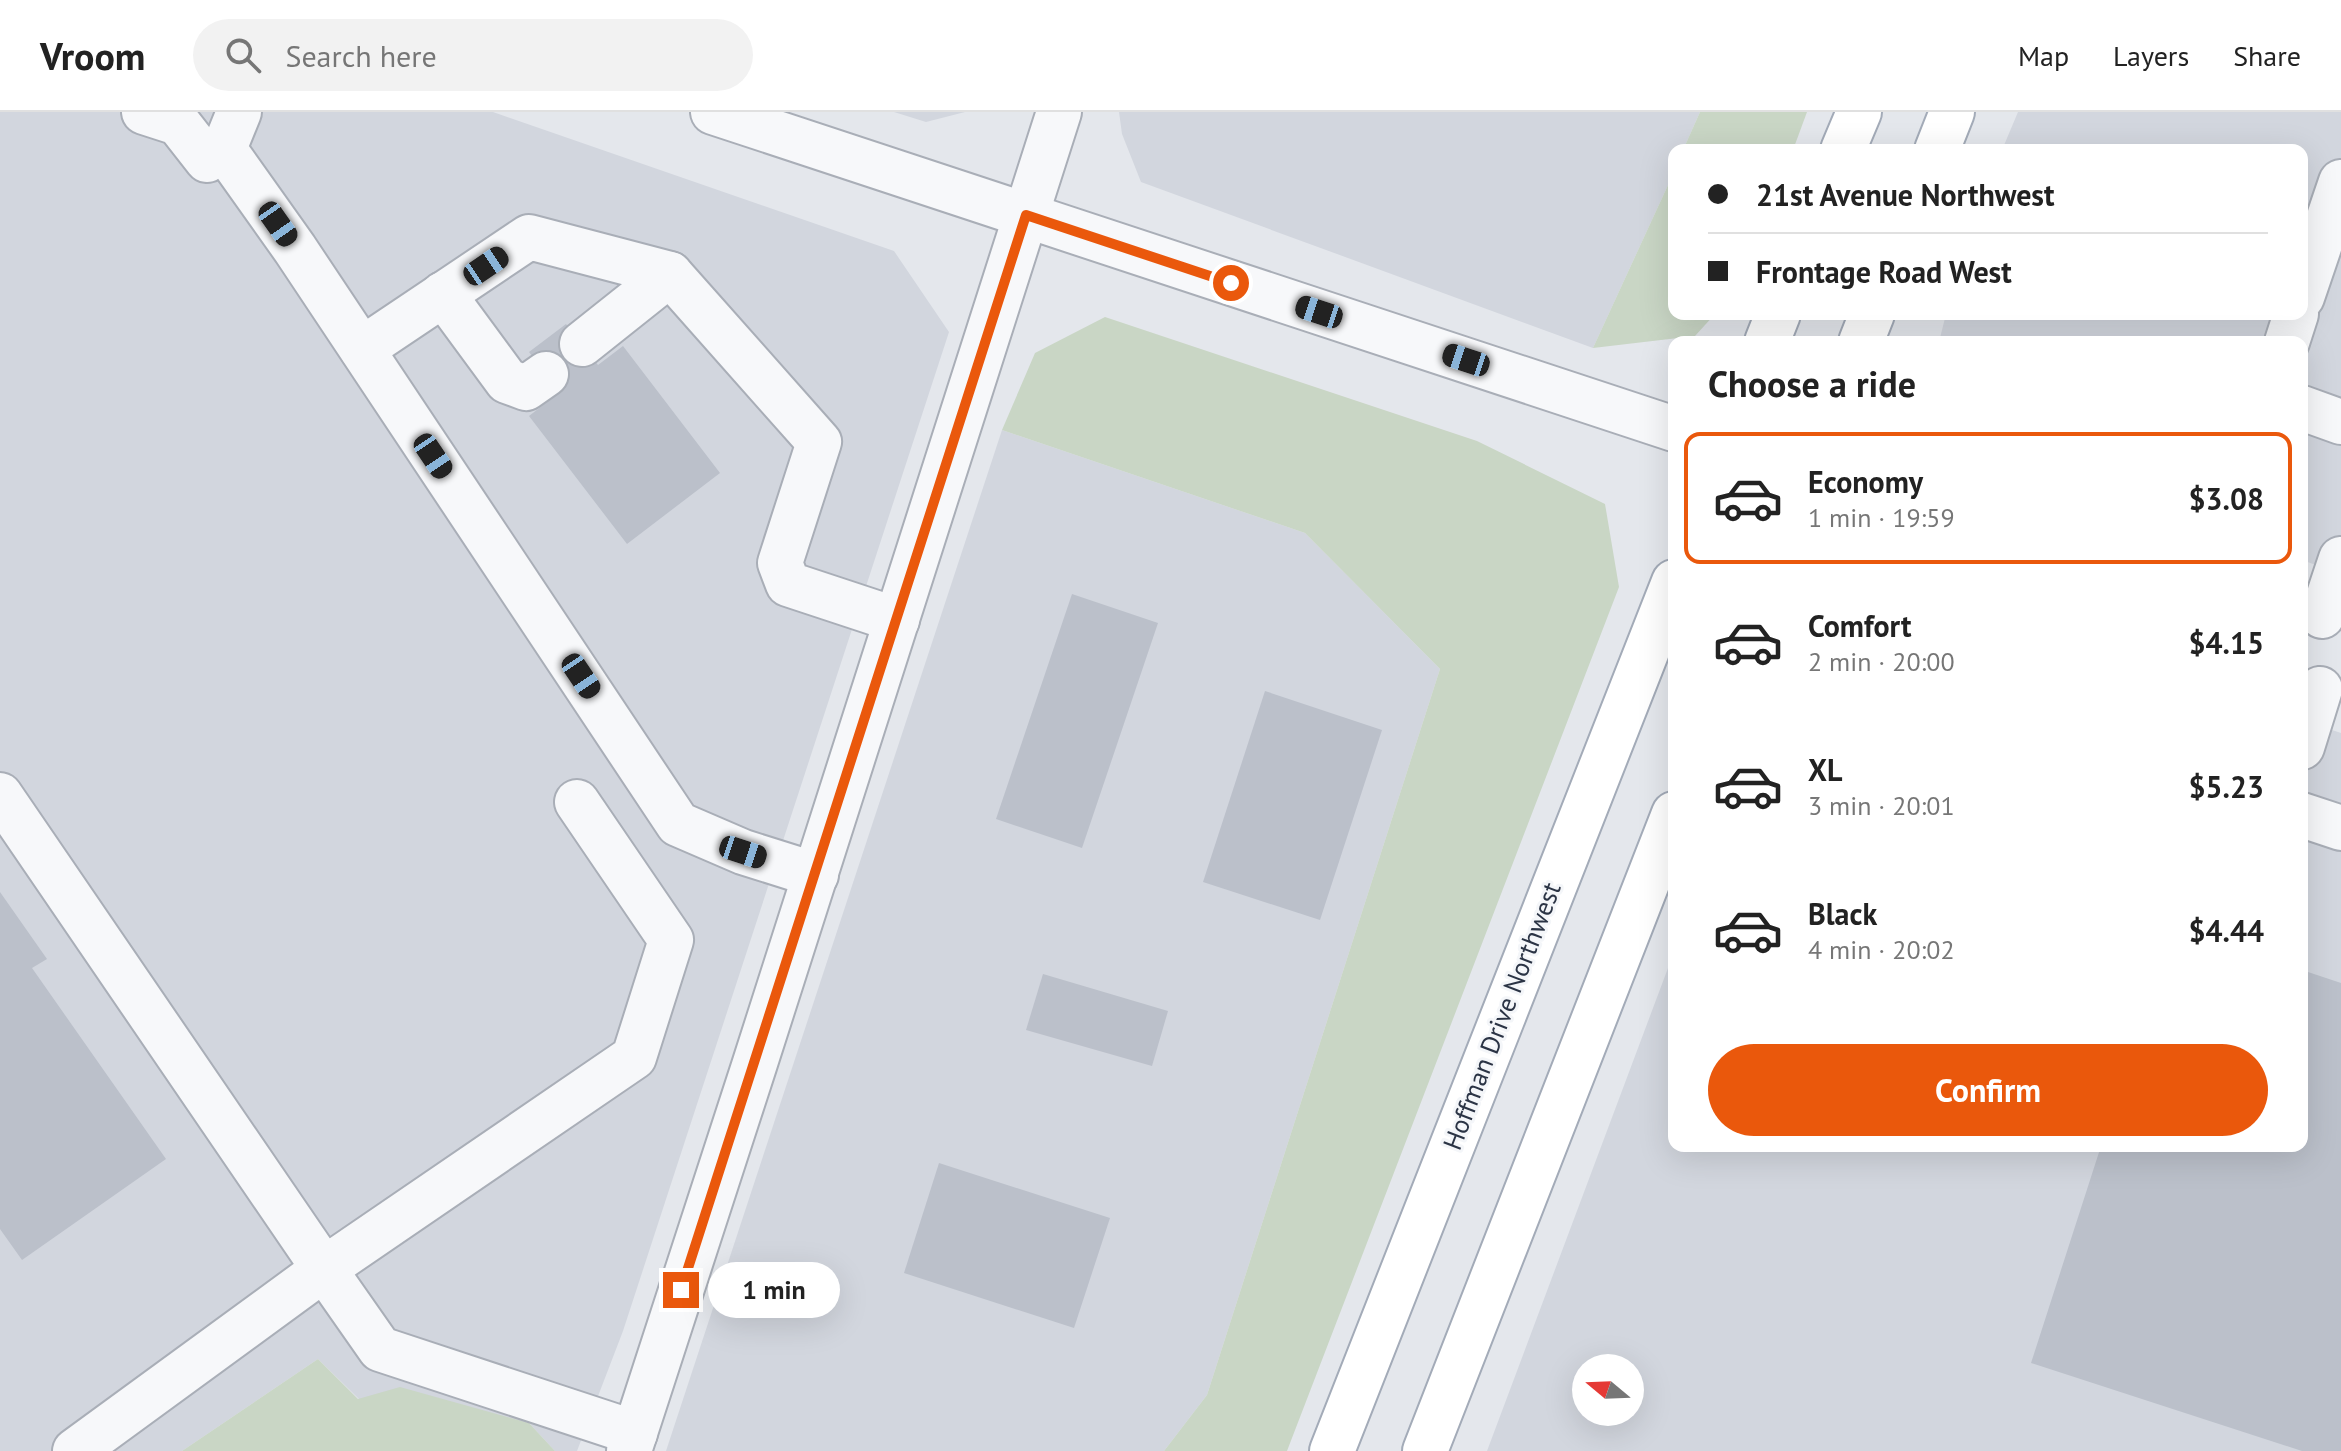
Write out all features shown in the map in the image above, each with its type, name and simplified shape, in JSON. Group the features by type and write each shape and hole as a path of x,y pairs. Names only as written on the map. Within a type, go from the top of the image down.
{"main road":[{"path":"1846,144 1859,112"},
{"path":"1939,144 1952,112"},
{"name":"Hoffman Drive Northwest","path":"1332,1451 1668,597"},
{"path":"1425,1451 1668,829"}],"street":[{"path":"144,112 178,123 207,160"},
{"path":"239,112 224,149 295,249 678,824 743,852 816,875"},
{"path":"713,112 1668,427"},
{"path":"0,795 380,1349 632,1442 1059,112"},
{"path":"2308,279 2341,182"},
{"path":"362,349 529,237 670,274 819,442 780,563 788,584 897,620"},
{"path":"582,344 670,274"},
{"path":"443,294 507,381 526,388 546,374"},
{"path":"2308,410 2341,422"},
{"path":"2322,616 2341,559"},
{"path":"2308,729 2321,689"},
{"path":"75,1451 324,1269 634,1057 671,940 577,802"},
{"path":"2308,817 2341,828"}],"shaded area":[{"path":"0,112 493,112 894,251 949,332 623,1331 577,1451 555,1451 529,1423 359,1399 318,1359 182,1451 0,1451"},
{"path":"894,112 965,112 926,122"},
{"path":"1119,112 1700,112 1686,144 1668,144 1668,185 1593,348 1141,182 1122,134"},
{"path":"2018,112 2341,112 2341,574 2308,562 2308,336 1940,336 1944,320 2308,320 2308,144 2005,144"},
{"path":"1002,430 1305,533 1440,669 1207,1395 1164,1451 666,1451"},
{"path":"2308,722 2341,733 2341,1451 1487,1451 1668,968 1668,1152 2308,1152"}],"green space":[{"path":"1700,112 1807,112 1795,144 1686,144"},
{"path":"1668,185 1668,320 1710,320 1695,336 1668,336 1668,339 1593,348"},
{"path":"1105,317 1477,441 1605,504 1619,587 1287,1451 1164,1451 1207,1395 1440,669 1305,533 1002,430 1035,353"},
{"path":"318,1359 358,1399 400,1387 529,1423 555,1451 182,1451"}],"building":[{"path":"566,324 598,365 623,346 720,473 627,544 529,416 560,392 529,352"},
{"path":"1072,594 1158,623 1082,848 996,819"},
{"path":"1265,691 1382,730 1320,920 1203,882"},
{"path":"0,892 47,959 32,968 166,1159 22,1260 0,1229"},
{"path":"2308,972 2341,983 2341,1451 2302,1451 2031,1363 2099,1152 2308,1152"},
{"path":"1043,974 1168,1011 1152,1066 1026,1030"},
{"path":"939,1163 1110,1218 1074,1328 904,1273"}],"route":[{"path":"681,1290 1026,215 1231,283"}]}
